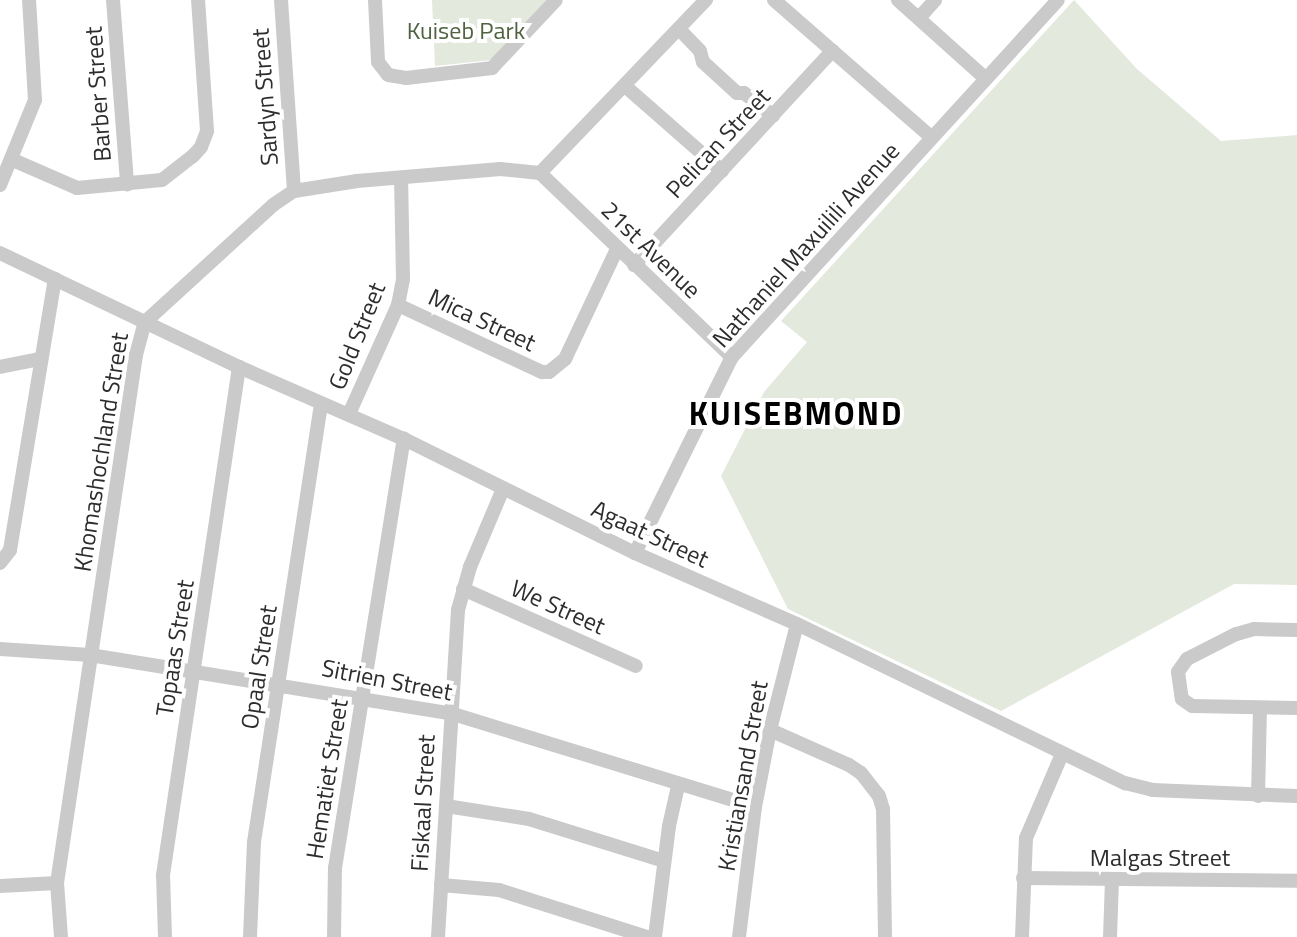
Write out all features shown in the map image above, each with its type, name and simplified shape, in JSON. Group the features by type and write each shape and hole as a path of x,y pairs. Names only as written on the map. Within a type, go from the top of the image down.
{"street":[{"path":"0,185 13,160 35,100 29,0"},
{"name":"Barber Street","path":"113,0 127,184"},
{"path":"13,160 77,188 162,180 193,156 205,139 198,0"},
{"name":"Sardyn Street","path":"281,0 294,191"},
{"path":"375,0 378,62 388,75 396,78 492,68 556,0"},
{"path":"540,173 706,0"},
{"path":"774,0 931,137"},
{"path":"898,0 986,79"},
{"path":"919,18 935,0"},
{"name":"Nathaniel Maxuilili Avenue","path":"635,553 732,357 1058,0"},
{"path":"679,29 700,51 703,62 737,93 744,93 773,116"},
{"name":"Pelican Street","path":"634,265 832,51"},
{"path":"625,86 722,171"},
{"name":"Khomashochland Street","path":"61,937 57,883 136,355 145,322 273,205 294,191 500,169 540,173"},
{"name":"21st Avenue","path":"540,173 732,357"},
{"name":"Gold Street","path":"349,414 398,305 403,279 401,178"},
{"name":"Mica Street","path":"398,305 542,372 549,372 565,359 617,249"},
{"name":"Agaat Street","path":"0,253 239,367 404,439 635,553 797,624 1125,783 1153,790 1297,796"},
{"path":"0,563 10,550 55,279"},
{"path":"0,367 40,359"},
{"name":"Topaas Street","path":"165,937 163,875 239,367"},
{"name":"Opaal Street","path":"250,937 254,842 321,404"},
{"name":"Hematiet Street","path":"334,937 335,868 404,439"},
{"name":"Fiskaal Street","path":"438,937 450,713 463,589 503,489"},
{"name":"We Street","path":"463,589 636,666"},
{"name":"Kristiansand Street","path":"739,937 755,807 770,730 797,624"},
{"path":"1297,630 1254,629 1236,634 1187,659 1178,672 1182,699 1192,706 1297,708"},
{"name":"Sitrien Street","path":"0,649 90,655 362,696 450,713 678,786 755,807"},
{"path":"1258,796 1260,708"},
{"path":"770,730 849,765 861,773 879,796 883,809 885,937"},
{"path":"1022,937 1026,838 1062,754"},
{"path":"655,937 664,861 678,786"},
{"path":"446,806 529,819 664,861"},
{"name":"Malgas Street","path":"1023,878 1297,881"},
{"path":"1110,937 1112,881"},
{"path":"0,886 57,883"},
{"path":"441,885 499,890 647,937"}],"green space":[{"name":"Kuiseb Park","path":"432,0 548,0 491,60 435,66"},
{"path":"1074,0 1137,69 1221,141 1297,135 1297,585 1234,584 1001,711 788,609 721,476 764,392 807,342 781,321"}],"district":[{"name":"KUISEBMOND","path":"796,413"}]}
